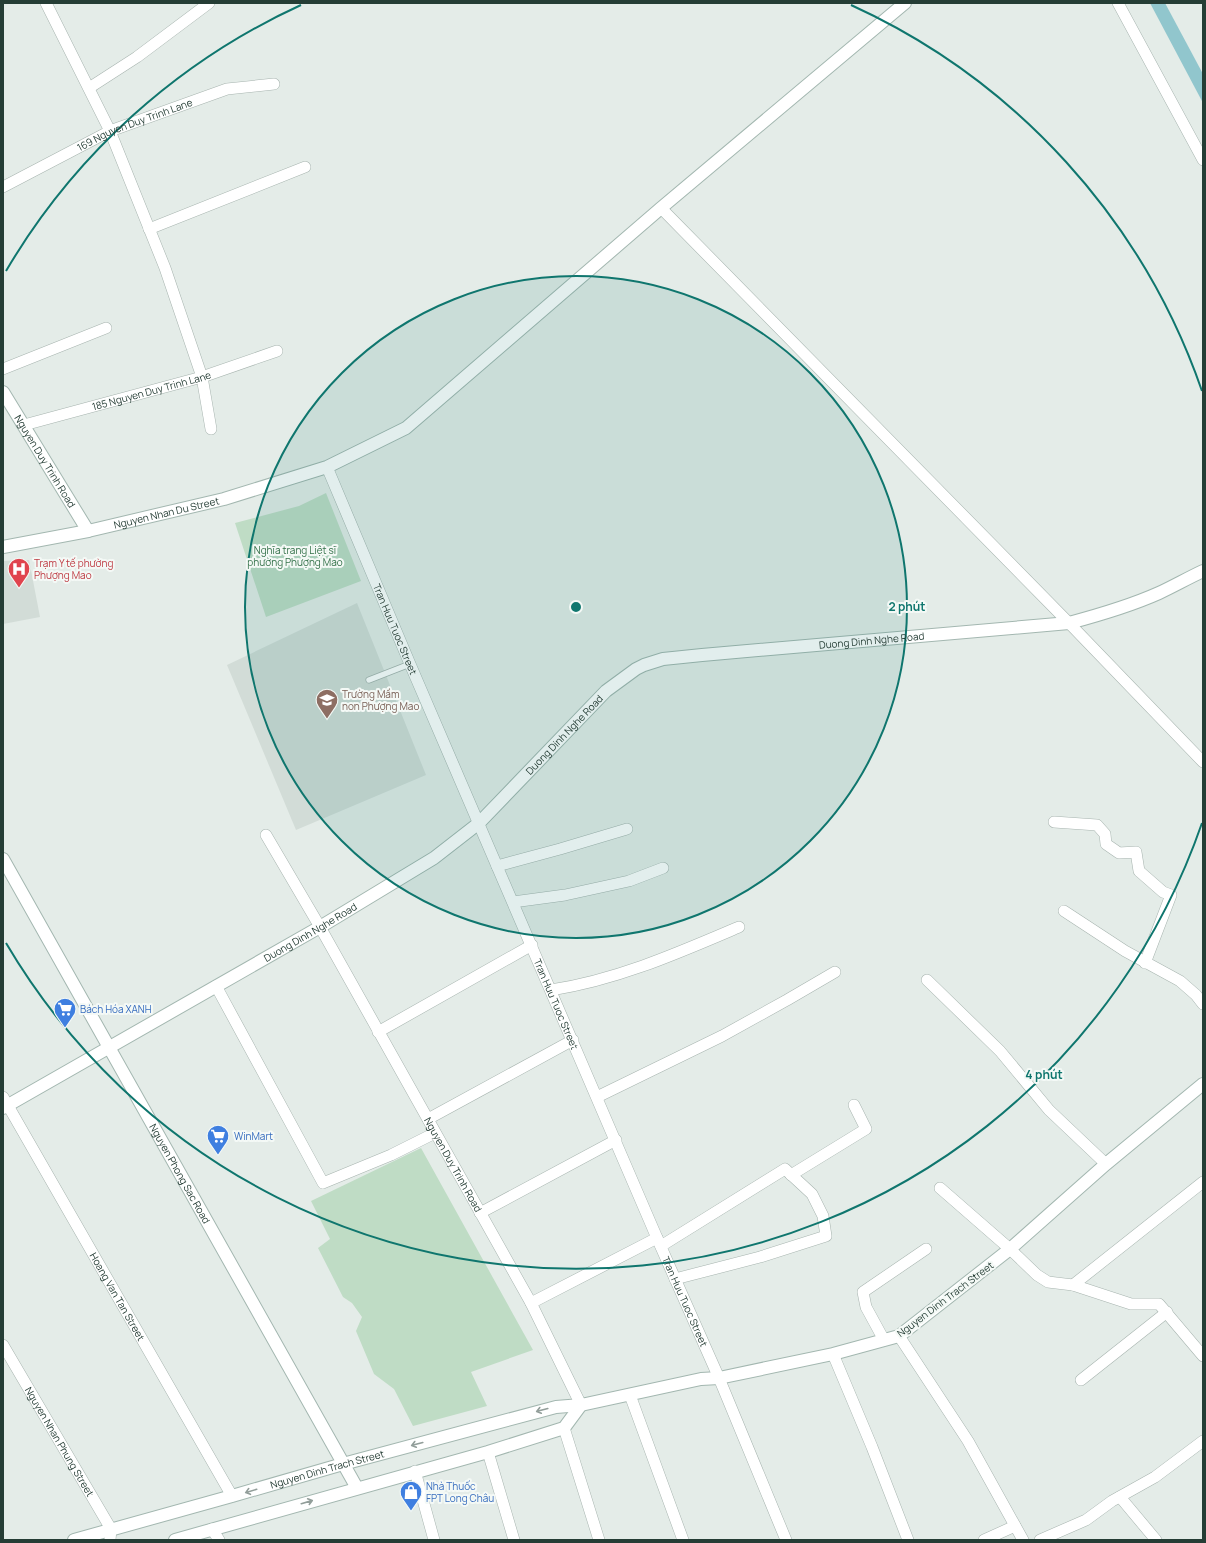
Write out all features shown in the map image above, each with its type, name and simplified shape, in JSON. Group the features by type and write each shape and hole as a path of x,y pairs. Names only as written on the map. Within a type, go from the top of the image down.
{"street":[{"path":"46,3 110,131 165,268 202,377 211,429"},
{"path":"89,88 137,57 209,3"},
{"name":"Nguyen Nhan Du Street","path":"3,547 88,531 224,499 327,467 403,429 415,421 661,208 905,3"},
{"path":"1118,3 1203,160"},
{"name":"169 Nguyen Duy Trinh Lane","path":"3,187 110,131 227,89 274,84"},
{"path":"149,229 305,167"},
{"path":"661,208 1203,762"},
{"path":"3,369 106,328"},
{"name":"185 Nguyen Duy Trinh Lane","path":"24,425 202,377 277,351"},
{"name":"Nguyen Duy Trinh Road","path":"3,392 88,531"},
{"name":"Tran Huu Tuoc Street","path":"327,467 410,664 719,1378 786,1540"},
{"name":"Duong Dinh Nghe Road","path":"5,1103 320,927 434,858 479,823 606,691 644,665 664,659 686,656 1068,623 1097,616 1131,604 1159,593 1203,571"},
{"path":"1054,822 1097,825 1105,834 1106,844 1119,852 1136,852 1138,870 1163,892 1171,896 1145,963"},
{"path":"497,866 560,849 627,828"},
{"name":"Nguyen Duy Trinh Road","path":"266,835 320,927 531,1303 581,1405"},
{"name":"Nguyen Phong Sac Road","path":"3,859 357,1488"},
{"path":"513,902 565,894 629,881 663,868"},
{"path":"1064,910 1145,963 1180,981 1196,995 1203,1004"},
{"path":"551,990 576,986 617,975 665,958 739,927"},
{"path":"378,1032 532,945"},
{"path":"597,1097 722,1036 835,972"},
{"path":"927,980 1000,1051 1049,1110 1106,1164"},
{"path":"216,986 323,1183 391,1155 435,1133"},
{"path":"428,1120 573,1040"},
{"name":"Nguyen Dinh Trach Street","path":"74,1540 110,1535 232,1496 343,1464 556,1407 581,1405 701,1379 719,1378 833,1354 899,1336 1010,1249 1106,1164 1203,1084"},
{"name":"Hoang Van Tan Street","path":"5,1103 232,1496"},
{"path":"791,1175 866,1129 854,1105"},
{"path":"480,1213 616,1140"},
{"path":"531,1303 659,1242 785,1169 812,1194 823,1216 826,1236 760,1257 675,1279"},
{"path":"1072,1285 1203,1182"},
{"path":"940,1188 1010,1249 1037,1275 1048,1282 1072,1285 1131,1304 1159,1304 1203,1356"},
{"path":"884,1340 866,1308 863,1292 926,1249"},
{"path":"1081,1380 1167,1312"},
{"path":"899,1336 968,1441 1023,1540"},
{"name":"Nguyen Nhan Phung Street","path":"3,1345 110,1535"},
{"path":"833,1354 872,1447 908,1540"},
{"path":"630,1395 683,1540"},
{"path":"175,1540 415,1471 488,1452 564,1428 581,1405"},
{"path":"564,1428 599,1540"},
{"path":"1040,1540 1086,1520 1120,1497 1155,1477 1203,1441"},
{"path":"488,1452 514,1540"},
{"path":"415,1471 434,1540"},
{"path":"1120,1497 1156,1540"},
{"path":"984,1540 1015,1526"},
{"path":"212,1529 219,1540"}],"lane":[{"path":"369,680 410,664"}],"shaded area":[{"name":"Trạm Y tế phường Phượng Mao","path":"29,560 40,617 3,624 3,561"},
{"name":"Trường Mầm non Phượng Mao","path":"357,603 426,775 296,830 227,665"}],"green space":[{"name":"Nghĩa trang Liệt sĩ phường Phượng Mao","path":"326,493 361,581 266,617 235,523 299,506"},
{"path":"421,1148 533,1350 471,1372 487,1406 413,1426 394,1389 374,1374 356,1331 362,1317 352,1303 343,1297 318,1248 330,1239 311,1201"}],"water":[{"path":"1150,3 1165,3 1203,74 1203,103"}],"place":[{"name":"Trạm Y tế phường Phượng Mao","path":"19,588"},
{"name":"Trường Mầm non Phượng Mao","path":"327,720"},
{"name":"Bách Hóa XANH","path":"65,1028"},
{"name":"WinMart","path":"218,1156"},
{"name":"Nhà Thuốc FPT Long Châu","path":"411,1512"}]}
